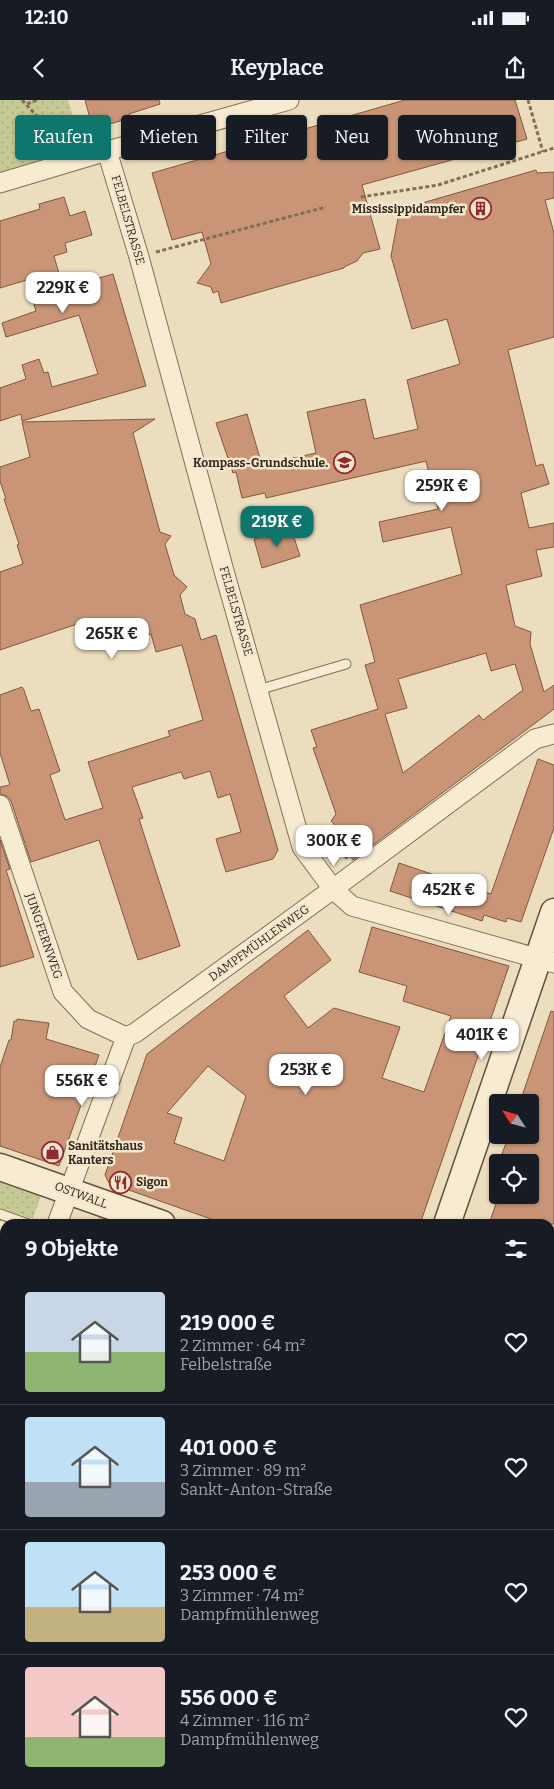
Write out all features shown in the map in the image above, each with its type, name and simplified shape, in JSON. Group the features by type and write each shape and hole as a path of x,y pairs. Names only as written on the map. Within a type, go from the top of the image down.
{"street":[{"path":"111,150 289,100"},
{"path":"0,183 77,160"},
{"name":"FELBELSTRASSE","path":"110,160 139,257 302,847 333,889 352,906 546,960"},
{"name":"DAMPFMÜHLENWEG","path":"126,1036 135,1033 535,739 554,734"},
{"name":"JUNGFERNWEG","path":"0,805 63,992 88,1019 126,1036"},
{"path":"449,1219 491,1098 546,960 554,912"},
{"path":"59,1219 126,1036"},
{"name":"OSTWALL","path":"0,1166 148,1219"}],"lane":[{"path":"258,690 346,664"},
{"path":"0,1214 14,1219"}],"path":[{"path":"22,100 37,115"},
{"path":"27,104 37,100"},
{"path":"528,100 544,152"},
{"path":"361,197 438,185 554,148"},
{"path":"139,257 326,207"}],"green space":[{"path":"0,100 68,100 73,115 15,115 15,160 87,160 89,166 0,193"},
{"path":"0,1182 41,1196 33,1219 0,1208"}],"building":[{"path":"85,100 159,100 160,104 129,115 121,115 121,121 111,124 111,115 89,115"},
{"path":"405,100 515,100 527,139 516,142 516,115 398,115 398,160 452,160 362,185 380,249 363,253 357,261 344,268 221,303 218,291 213,293 211,287 197,283 211,264 202,232 172,240 152,173 197,160 216,160 216,155 226,152 226,160 307,160 307,128 317,125 317,160 388,160 388,115 353,115"},
{"path":"536,170 537,173 554,172 554,198 545,200 554,233 554,337 508,350 536,466 543,464 549,484 521,493 529,528 554,523 554,547 536,550 542,576 506,585 515,626 531,632 530,644 544,692 554,685 554,709 353,860 350,856 346,859 327,834 336,826 331,821 336,814 313,748 317,747 311,730 378,709 365,665 375,662 360,605 462,574 451,527 383,542 379,522 438,509 426,461 266,498 265,493 242,498 236,472 233,473 216,423 247,414 262,465 316,453 307,412 365,399 374,439 418,429 407,380 460,364 447,319 412,329 391,256 399,213 405,208","holes":["486,653 491,671 515,664 523,690 483,720 479,715 403,773 385,714 407,708 398,679"]},
{"path":"64,197 70,216 85,211 92,235 65,243 67,252 54,256 63,288 113,274 146,386 22,421 21,414 0,421 0,388 26,379 22,365 39,359 44,373 48,372 52,387 98,374 79,315 6,337 2,323 36,311 27,280 0,288 0,221 40,209 39,204"},
{"path":"155,419 133,433 160,532 171,536 165,544 174,575 187,587 180,595 185,614 195,619 201,640 216,635 278,850 273,859 226,872 216,839 241,832 230,794 218,798 210,771 184,779 181,772 132,787 143,818 139,819 180,946 138,960 99,840 31,862 11,801 7,796 0,794 0,787 10,785 0,753 0,695 22,687 31,711 39,709 60,771 50,775 65,820 103,808 88,762 170,736 168,731 203,720 182,645 156,652 151,634 137,638 136,633 96,645 89,620 0,650 0,572 23,564 17,545 19,544 4,499 6,499 0,481 0,467 30,457 22,422"},
{"path":"291,528 300,556 262,568 254,539"},
{"path":"538,759 554,765 554,828 521,922 507,918 506,922 484,915 482,921 390,891 399,863 491,894"},
{"path":"0,840 10,869 6,870 34,957 0,967"},
{"path":"372,927 509,966 422,1219 211,1219 109,1183 105,1175 147,1054 308,930 331,960 284,996 308,1028 334,1008 400,1027 382,1078 424,1092 451,1016 403,1001 407,986 359,972","holes":["208,1066 246,1096 224,1161 174,1143 182,1118 167,1113"]},
{"path":"551,1011 554,1012 554,1219 491,1219 496,1204 539,1204 539,1154 502,1154 506,1144 539,1144 539,1094 523,1094"},
{"path":"17,1019 49,1023 46,1039 99,1055 59,1166 0,1146 0,1067 9,1040 11,1040 14,1021 17,1021"}],"place":[{"name":"Mississippidampfer","path":"481,209"},
{"name":"Kompass-Grundschule.","path":"344,463"},
{"name":"Sanitätshaus Kanters","path":"52,1153"},
{"name":"Sigon","path":"120,1182"}]}
